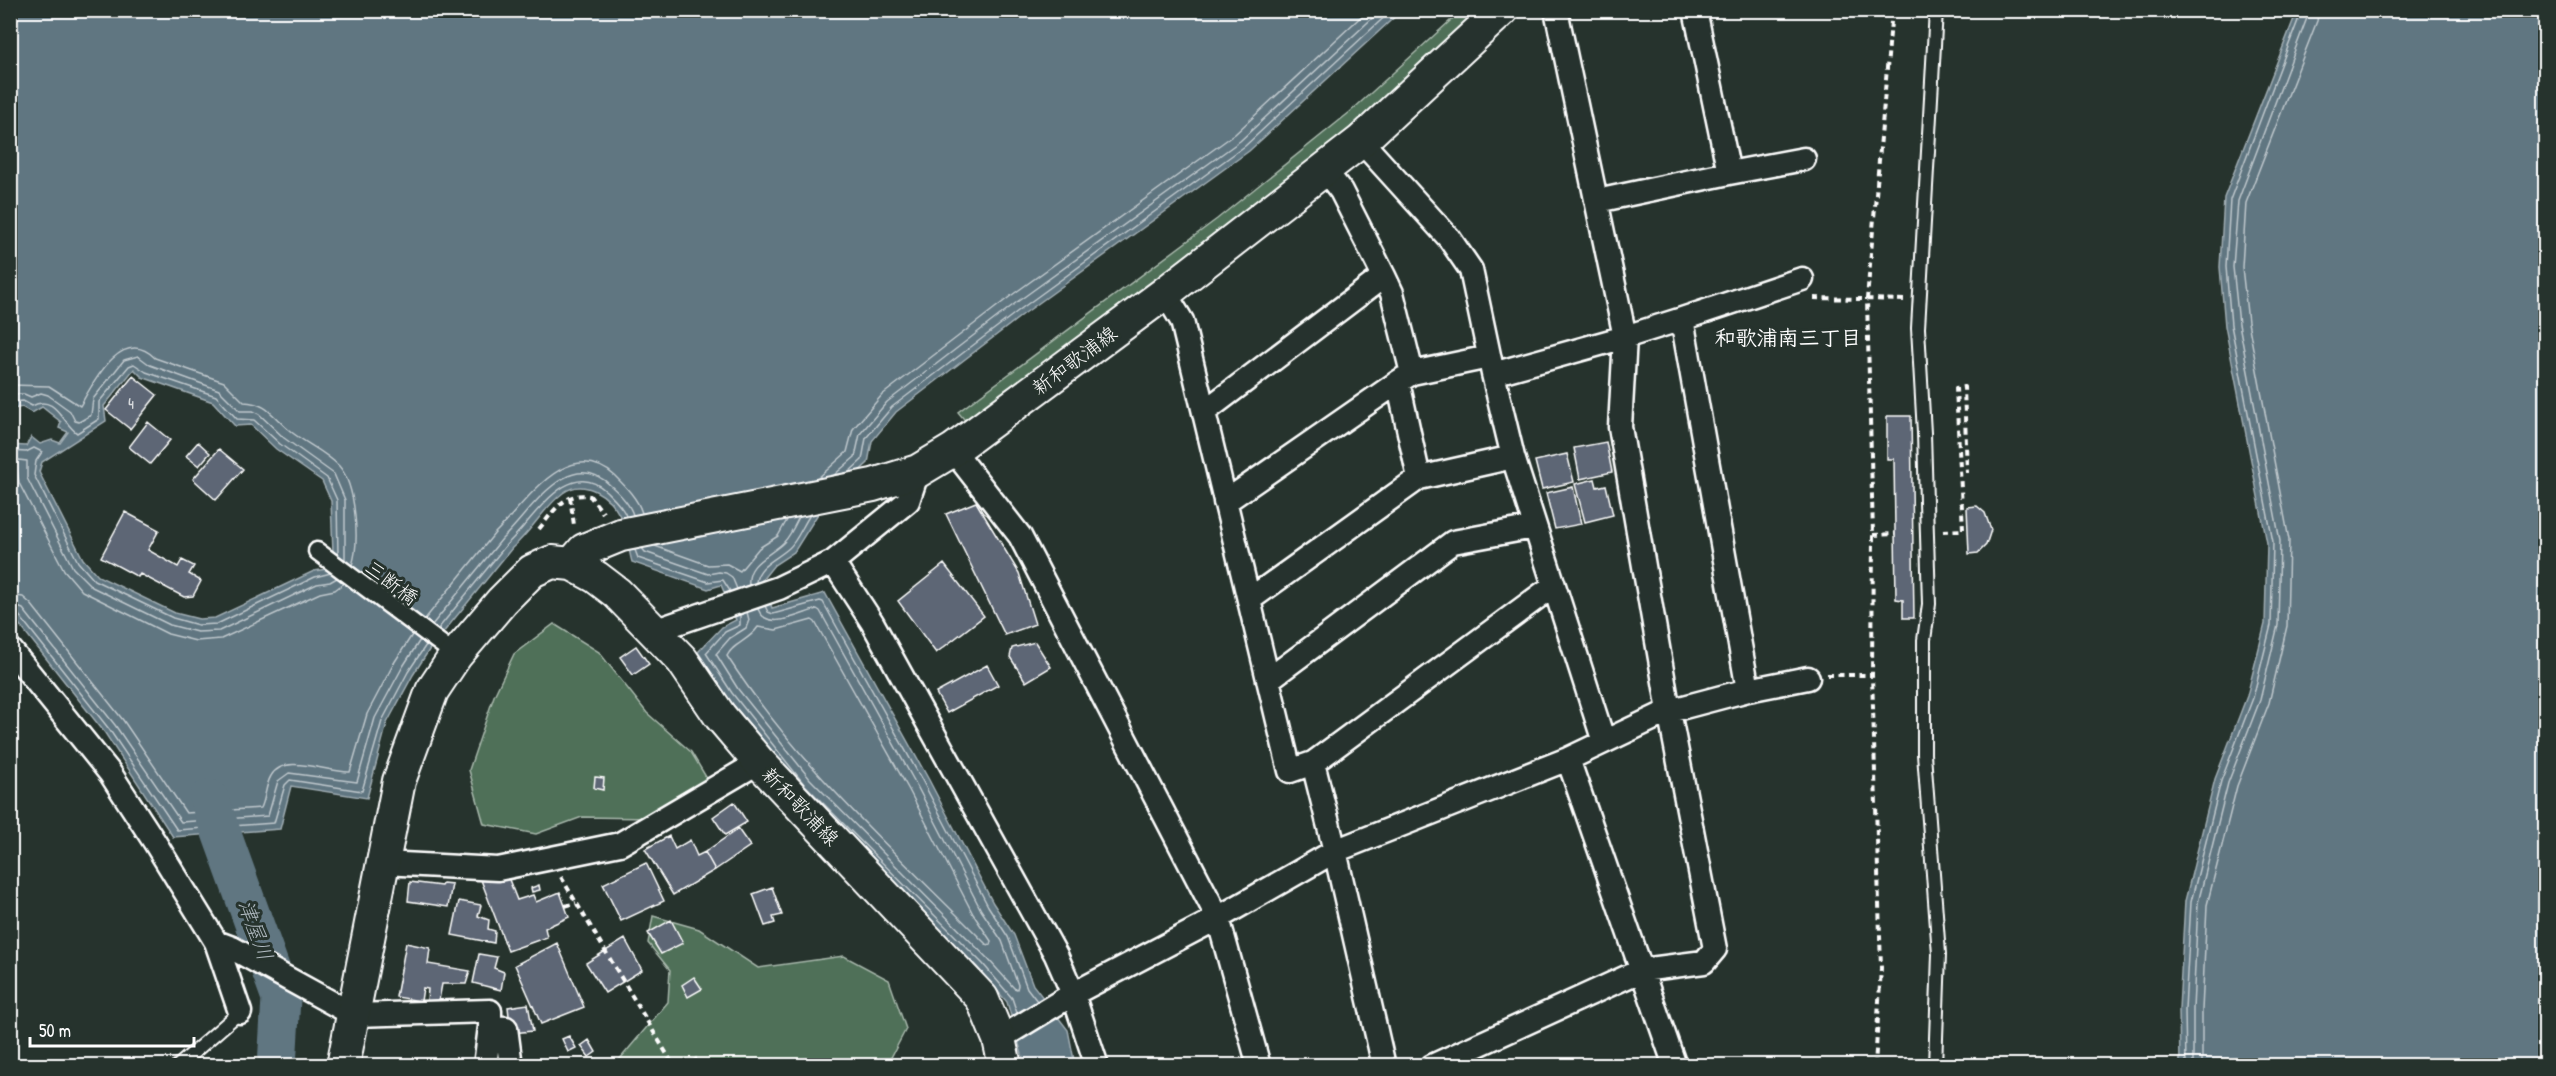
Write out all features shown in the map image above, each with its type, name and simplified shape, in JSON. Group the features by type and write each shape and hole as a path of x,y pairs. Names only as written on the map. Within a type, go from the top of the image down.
{"main road":[{"name":"新和歌浦線","path":"1005,1045 982,998 759,762 720,716 682,660 617,593 596,577 572,564 612,524 873,485 918,471 953,450 1165,293 1361,141 1502,10"},
{"path":"343,1065 399,781 449,650 532,571 552,562 572,564"}],"street":[{"path":"1432,1065 1642,970 1704,962 1715,949 1669,711 1620,427 1625,337 1556,10"},
{"path":"1695,10 1729,173"},
{"path":"1361,141 1449,238 1471,270 1513,457 1604,742"},
{"path":"1597,201 1804,159"},
{"path":"1324,169 1341,191 1392,293 1419,478"},
{"path":"1204,412 1384,276"},
{"path":"1225,501 1405,377 1491,365 1625,337 1682,319 1806,288"},
{"path":"1165,293 1182,321 1290,771 1313,763 1553,586"},
{"path":"1682,319 1749,690"},
{"path":"953,450 1020,536 1218,918 1259,1065"},
{"path":"1249,600 1419,478 1513,457"},
{"path":"654,631 779,588 833,562 908,501 918,471"},
{"path":"1268,680 1453,542 1534,527"},
{"name":"三断橋","path":"317,551 449,650"},
{"path":"833,562 872,622 1056,955 1067,998 1096,1065"},
{"path":"10,649 110,773 224,945 240,1012"},
{"path":"1005,1045 1067,998 1218,918 1335,851 1568,759 1669,711 1749,690 1819,676"},
{"path":"1568,759 1675,1065"},
{"path":"383,862 498,869 620,844 759,762"},
{"path":"1313,763 1384,1065"},
{"path":"224,945 354,1016 490,1011 485,1065"},
{"path":"490,1027 506,1028 511,1065"}],"lane":[{"path":"1935,1065 1938,954 1924,754 1924,640 1929,604 1924,433 1918,328 1936,10"},
{"path":"178,1065 240,1012"}],"path":[{"path":"1875,1065 1881,968 1872,675 1872,536 1867,299 1892,10"},
{"path":"1806,288 1856,300 1899,301"},
{"path":"1933,532 1963,530 1956,388 1964,387 1967,473"},
{"path":"539,529 557,507 570,496 578,493 590,496 612,524"},
{"path":"570,496 574,525"},
{"path":"1872,536 1895,534"},
{"path":"1819,676 1872,675"},
{"path":"550,858 674,1065"},
{"path":"565,906 576,903"}],"green space":[{"path":"1461,11 1480,11 1401,84 1311,161 968,424 958,412 1217,219 1350,112"},
{"path":"554,624 599,652 647,713 691,752 709,782 651,818 582,817 536,834 484,824 469,770 494,696 514,654"},
{"path":"653,916 699,929 758,968 844,956 889,980 906,1029 887,1065 614,1066 668,1002 670,970 648,943"}],"water":[{"path":"11,11 1401,11 1249,151 1025,313 896,412 872,441 868,463 826,501 794,552 774,565 762,580 772,608 825,593 929,780 993,903 1014,935 1033,985 1068,1030 1075,1065 1025,1065 1007,1002 978,968 800,788 727,697 698,652 722,627 736,620 721,585 708,589 632,562 620,516 616,509 603,496 588,488 571,489 549,506 429,650 387,723 367,798 291,786 280,829 173,837 105,733 11,614 10,445 26,446 31,437 40,444 52,440 60,443 68,432 59,428 61,422 42,407 32,413 22,407 14,409 11,404","holes":["134,369 142,377 213,402 235,426 251,425 276,449 322,481 331,501 333,553 327,569 314,571 215,618 199,619 175,613 98,576 83,559 39,472 42,462 106,421 104,406"]},
{"path":"2297,11 2545,11 2545,1065 2180,1065 2179,1009 2185,901 2215,779 2247,696 2265,624 2267,543 2225,326 2220,267 2224,198"}],"building":[{"path":"133,376 157,395 130,429 106,410"},
{"path":"1887,416 1911,416 1914,618 1903,618 1903,600 1896,599 1894,459 1887,459"},
{"path":"148,422 170,440 150,464 129,447"},
{"path":"198,442 210,453 199,466 186,456"},
{"path":"1606,442 1612,472 1580,479 1574,448"},
{"path":"219,449 243,469 216,500 193,479"},
{"path":"1567,454 1574,482 1542,489 1535,461"},
{"path":"1595,479 1597,487 1606,485 1613,515 1585,522 1575,484"},
{"path":"1573,487 1581,524 1555,529 1546,493"},
{"path":"976,502 1019,573 1035,624 1005,635 946,514"},
{"path":"1977,506 1985,513 1991,530 1986,545 1978,553 1969,554 1967,507"},
{"path":"125,512 159,530 148,550 178,567 182,560 194,566 189,574 201,581 193,596 184,597 140,574 138,577 101,557"},
{"path":"944,564 984,616 936,653 898,601"},
{"path":"1035,642 1051,667 1026,682 1010,657 1012,648"},
{"path":"636,646 649,664 633,675 620,657"},
{"path":"987,665 998,685 947,713 936,693"},
{"path":"595,777 604,778 603,790 594,788"},
{"path":"734,802 747,822 725,835 713,817"},
{"path":"738,829 750,846 715,870 705,852"},
{"path":"669,836 675,849 690,840 697,856 705,852 715,870 673,895 645,849"},
{"path":"646,863 664,901 621,921 603,884"},
{"path":"508,877 517,900 533,895 536,902 560,892 569,917 545,928 547,937 508,951 481,880"},
{"path":"410,882 441,886 443,883 452,884 448,907 408,901"},
{"path":"539,885 540,890 532,892 531,888"},
{"path":"772,887 782,915 773,917 775,923 765,926 753,894"},
{"path":"459,901 481,905 478,916 489,920 488,929 495,931 494,943 452,935"},
{"path":"671,920 683,943 661,954 648,933"},
{"path":"625,939 642,970 605,993 586,963"},
{"path":"406,943 430,948 428,964 470,971 466,984 442,984 439,1000 427,1001 428,989 423,988 421,1001 396,997"},
{"path":"557,943 584,1007 541,1024 515,965"},
{"path":"479,954 497,957 494,968 504,972 501,990 473,983"},
{"path":"694,977 702,989 688,997 682,985"},
{"path":"528,1004 533,1031 511,1033 508,1007"},
{"path":"569,1036 576,1048 568,1052 562,1039"},
{"path":"589,1040 596,1052 589,1057 581,1046"},
{"path":"696,1058 700,1066 677,1066 686,1060 687,1064"}],"waterway":[{"name":"津屋川","path":"209,799 281,998 277,1066"}],"district":[{"name":"和歌浦南三丁目","path":"1788,337"}]}
